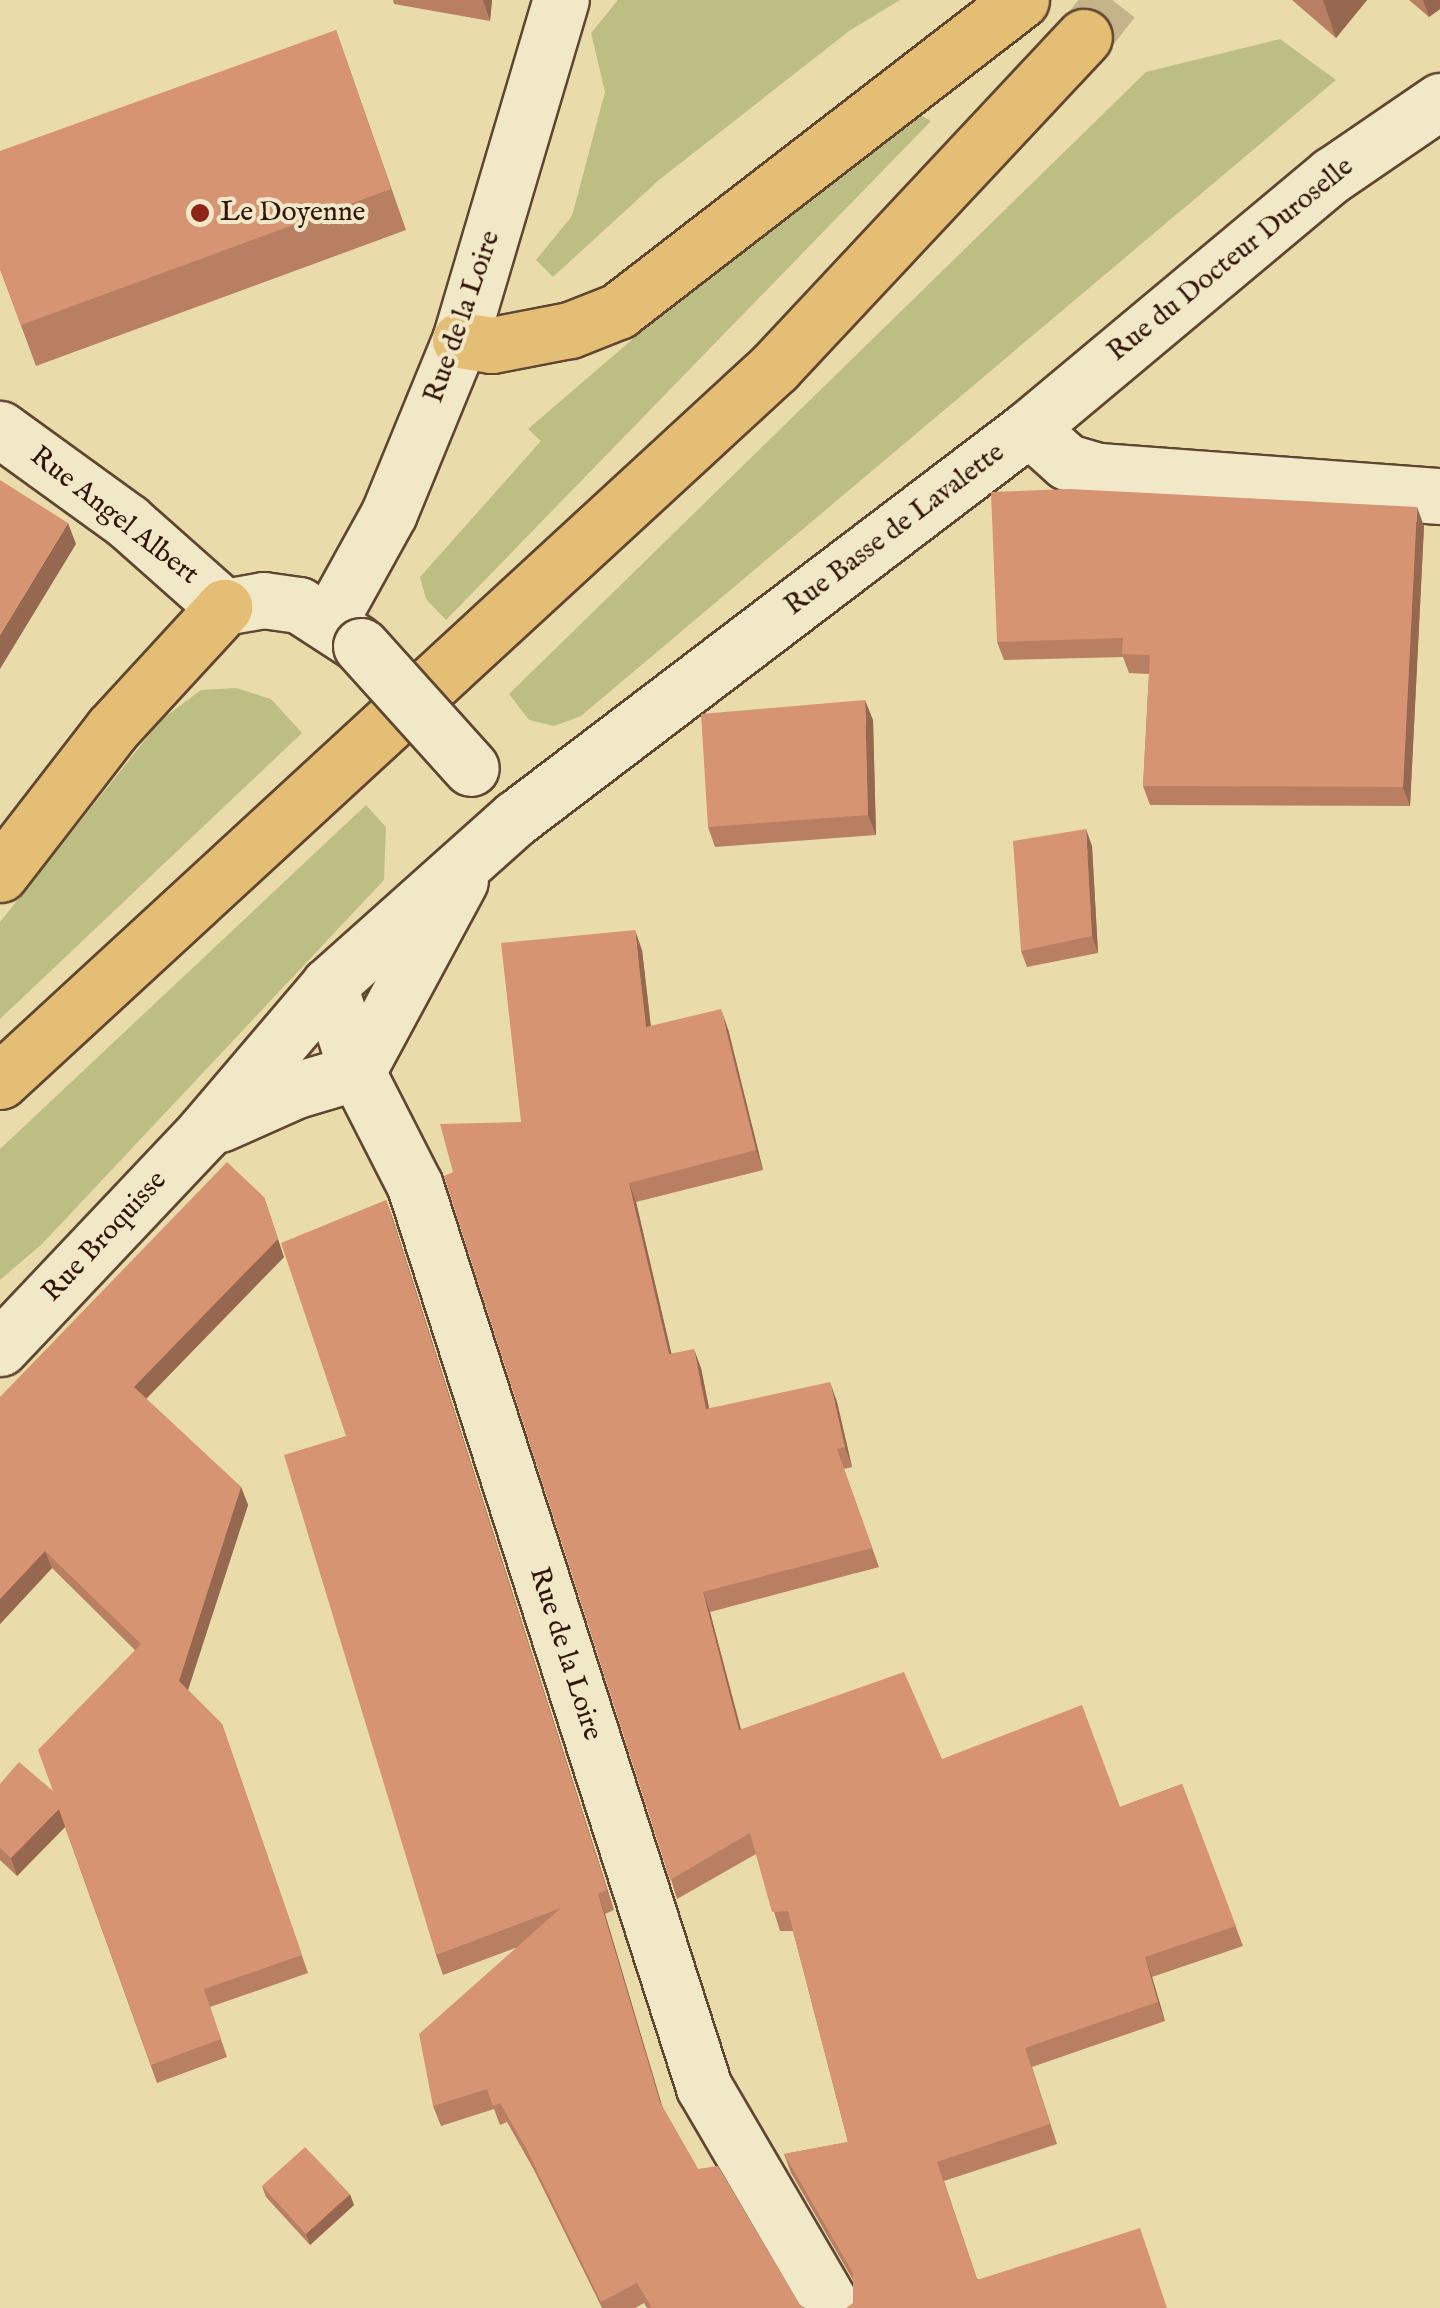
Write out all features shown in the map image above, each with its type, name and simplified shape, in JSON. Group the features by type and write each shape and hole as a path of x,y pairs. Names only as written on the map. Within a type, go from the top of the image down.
{"main road":[{"path":"460,340 492,345 570,330 618,311 1021,0"},
{"path":"0,1081 775,367 1084,38"},
{"path":"0,874 112,729 224,607"}],"street":[{"name":"Rue de la Loire","path":"346,633 389,513 460,340 561,0"},
{"name":"Rue du Docteur Duroselle","path":"1030,428 1318,186 1440,101"},
{"name":"Rue Basse de Lavalette","path":"329,985 516,818 1030,428 1068,462 1098,471 1440,496"},
{"name":"Rue Angel Albert","path":"0,429 127,520 224,607"},
{"path":"224,607 263,600 299,605 346,633 516,818"},
{"name":"Rue Basse de Lavalette","path":"358,1072 472,857"},
{"name":"Rue de la Loire","path":"329,985 358,1072 415,1186 704,2086 834,2308"},
{"name":"Rue Broquisse","path":"2,1345 204,1132 329,985"},
{"name":"Rue Broquisse","path":"204,1132 296,1090 358,1072"}],"green space":[{"path":"618,0 900,0 849,31 659,180 553,277 536,260 572,216 605,92 591,33"},
{"path":"1280,39 1336,80 581,716 554,726 529,720 509,694 1146,72"},
{"path":"914,111 931,121 446,620 426,599 420,577 541,441 528,429 748,240"},
{"path":"236,688 271,699 302,733 0,1019 0,922 161,720 201,690"},
{"path":"366,805 386,827 384,880 42,1244 0,1280 0,1149"}],"building":[{"name":"Le Doyenne","path":"336,30 391,189 21,325 0,269 0,151"},
{"path":"0,480 68,523 0,635"},
{"path":"1070,489 1417,507 1403,787 1143,786 1150,655 1122,654 1123,638 997,642 991,492"},
{"path":"865,700 868,815 708,827 701,714"},
{"path":"1086,829 1092,936 1021,951 1013,841"},
{"path":"635,930 646,1027 721,1009 756,1150 629,1183 669,1354 694,1349 706,1409 830,1382 845,1447 837,1449 872,1548 703,1592 739,1730 904,1672 942,1759 1082,1705 1120,1807 1182,1784 1236,1926 1145,1957 1158,2002 1025,2048 1050,2124 937,2162 977,2280 1140,2228 1167,2308 846,2308 853,2303 853,2273 784,2154 848,2142 788,1911 772,1912 750,1833 670,1880 444,1176 453,1172 440,1124 521,1122 501,943"},
{"path":"227,1162 264,1197 278,1239 134,1387 241,1487 179,1681 222,1724 302,1955 204,1989 221,2039 151,2065 59,1809 11,1858 0,1848 0,1784 19,1762 53,1791 38,1750 141,1644 45,1551 0,1599 0,1397"},
{"path":"386,1200 607,1890 598,1894 660,2102 698,2169 718,2166 805,2308 652,2308 637,2283 601,2302 500,2103 493,2106 487,2089 433,2106 419,2034 561,1908 436,1955 284,1455 346,1436 281,1243"},
{"path":"305,2147 350,2194 306,2234 262,2186"}],"tunnel":[{"path":"1084,37 1113,0"}],"place":[{"name":"Le Doyenne","path":"200,213"}]}
